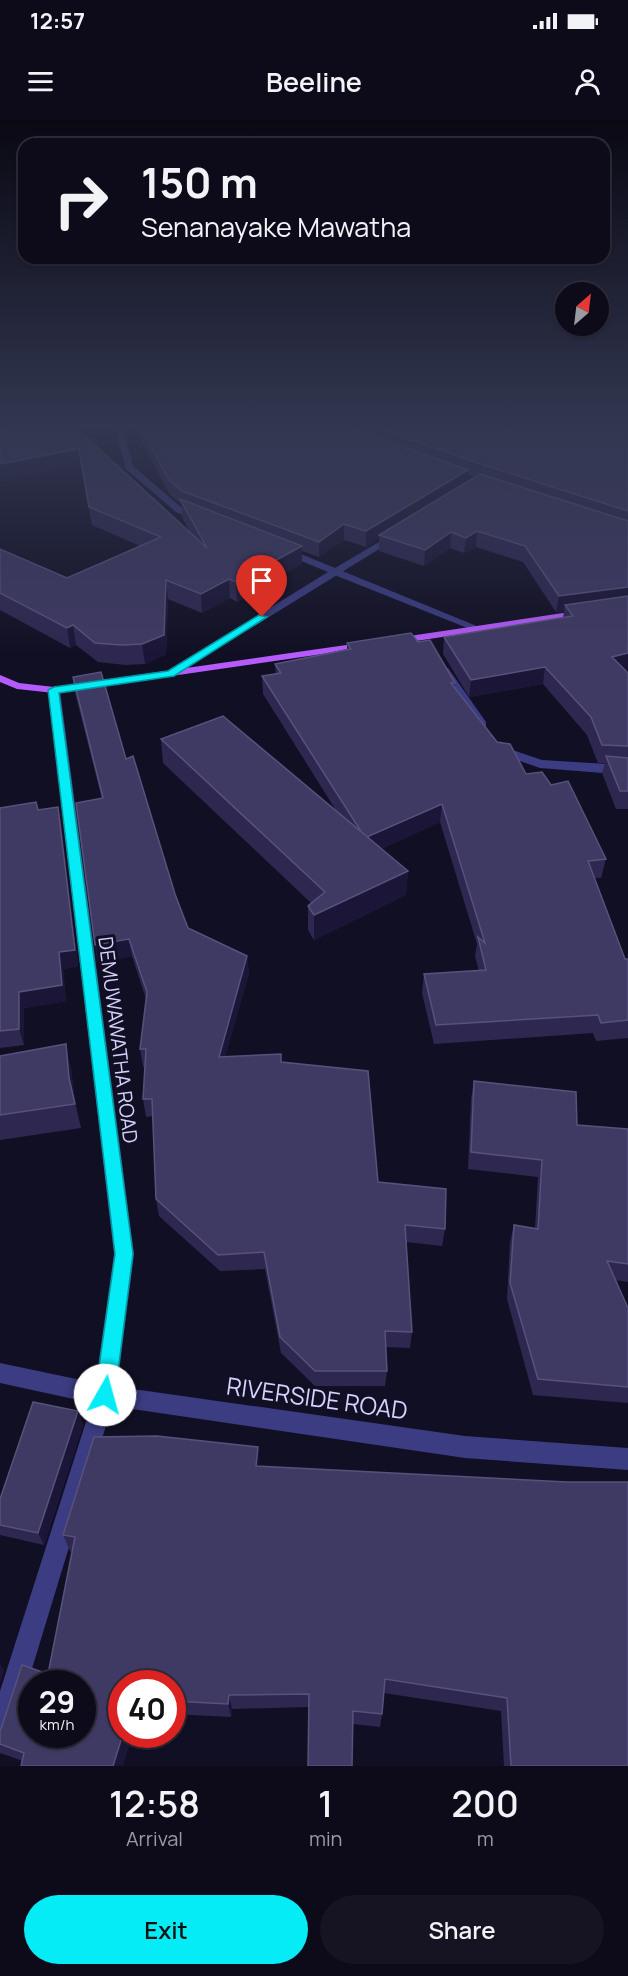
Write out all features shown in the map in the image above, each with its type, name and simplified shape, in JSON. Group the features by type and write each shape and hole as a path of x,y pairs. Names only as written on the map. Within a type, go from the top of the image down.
{"main road":[{"path":"0,678 17,686 54,690 171,673 430,646 479,629 594,612"}],"street":[{"path":"169,502 179,510 212,523"},
{"path":"171,673 407,528"},
{"path":"267,544 479,629"},
{"path":"430,646 500,751 540,764 624,768 628,771"},
{"name":"DEMUWAWATHA ROAD","path":"0,1731 105,1395 124,1254 54,690"},
{"name":"RIVERSIDE ROAD","path":"0,1373 105,1395 465,1447 628,1459"}],"building":[{"path":"88,502 157,502 207,548 182,502 187,502 302,546 236,582 229,579 201,594 166,580 164,635 142,644 95,643 73,625 67,628 0,593 0,549 67,578 161,537 89,507"},
{"path":"211,502 415,502 366,531 344,524 319,542"},
{"path":"434,502 568,502 628,521 628,587 559,596 525,546 477,531 466,538 451,532 425,550 379,535"},
{"path":"599,502 628,502 628,511"},
{"path":"628,596 628,653 612,657 628,673 628,746 602,745 591,717 545,667 471,680 444,637 573,616 565,605"},
{"path":"411,633 418,642 430,640 455,683 451,683 497,742 510,744 526,774 542,772 551,785 568,781 606,859 588,861 625,959 628,959 628,1020 601,1023 598,1015 436,1025 424,974 486,970 478,937 485,943 442,804 367,837 362,833 262,676 281,673 275,664 351,649 347,643"},
{"path":"101,672 126,759 133,756 175,894 188,928 247,956 219,1057 281,1054 281,1062 368,1071 378,1182 446,1189 445,1229 405,1225 412,1332 385,1331 387,1371 315,1371 280,1337 264,1252 218,1255 156,1199 152,1099 143,1099 146,1049 140,1049 147,992 129,939 95,945 76,803 103,798 73,677"},
{"path":"223,716 408,871 314,915 308,906 325,892 161,739"},
{"path":"606,756 628,758 628,791 620,791"},
{"path":"36,802 38,810 58,807 75,950 59,952 62,985 19,992 19,1029 0,1031 0,808"},
{"path":"66,1044 69,1078 75,1104 0,1115 0,1056"},
{"path":"474,1081 576,1092 577,1125 628,1129 628,1264 607,1261 628,1308 628,1387 538,1379 510,1283 514,1225 538,1229 542,1160 471,1152"},
{"path":"33,1402 78,1411 38,1533 0,1525 0,1499"},
{"path":"157,1436 258,1447 256,1466 567,1482 628,1482 628,1766 511,1766 507,1698 385,1679 382,1714 353,1711 352,1766 308,1766 309,1694 229,1695 228,1704 186,1702 186,1670 108,1670 108,1748 119,1748 113,1766 21,1766 24,1753 0,1744 0,1729 18,1677 18,1748 96,1748 96,1670 49,1670 75,1537 63,1535 94,1437"},
{"path":"22,1665 36,1670 20,1670"}],"route":[{"path":"105,1395 124,1254 54,690 171,673 262,617"}]}
